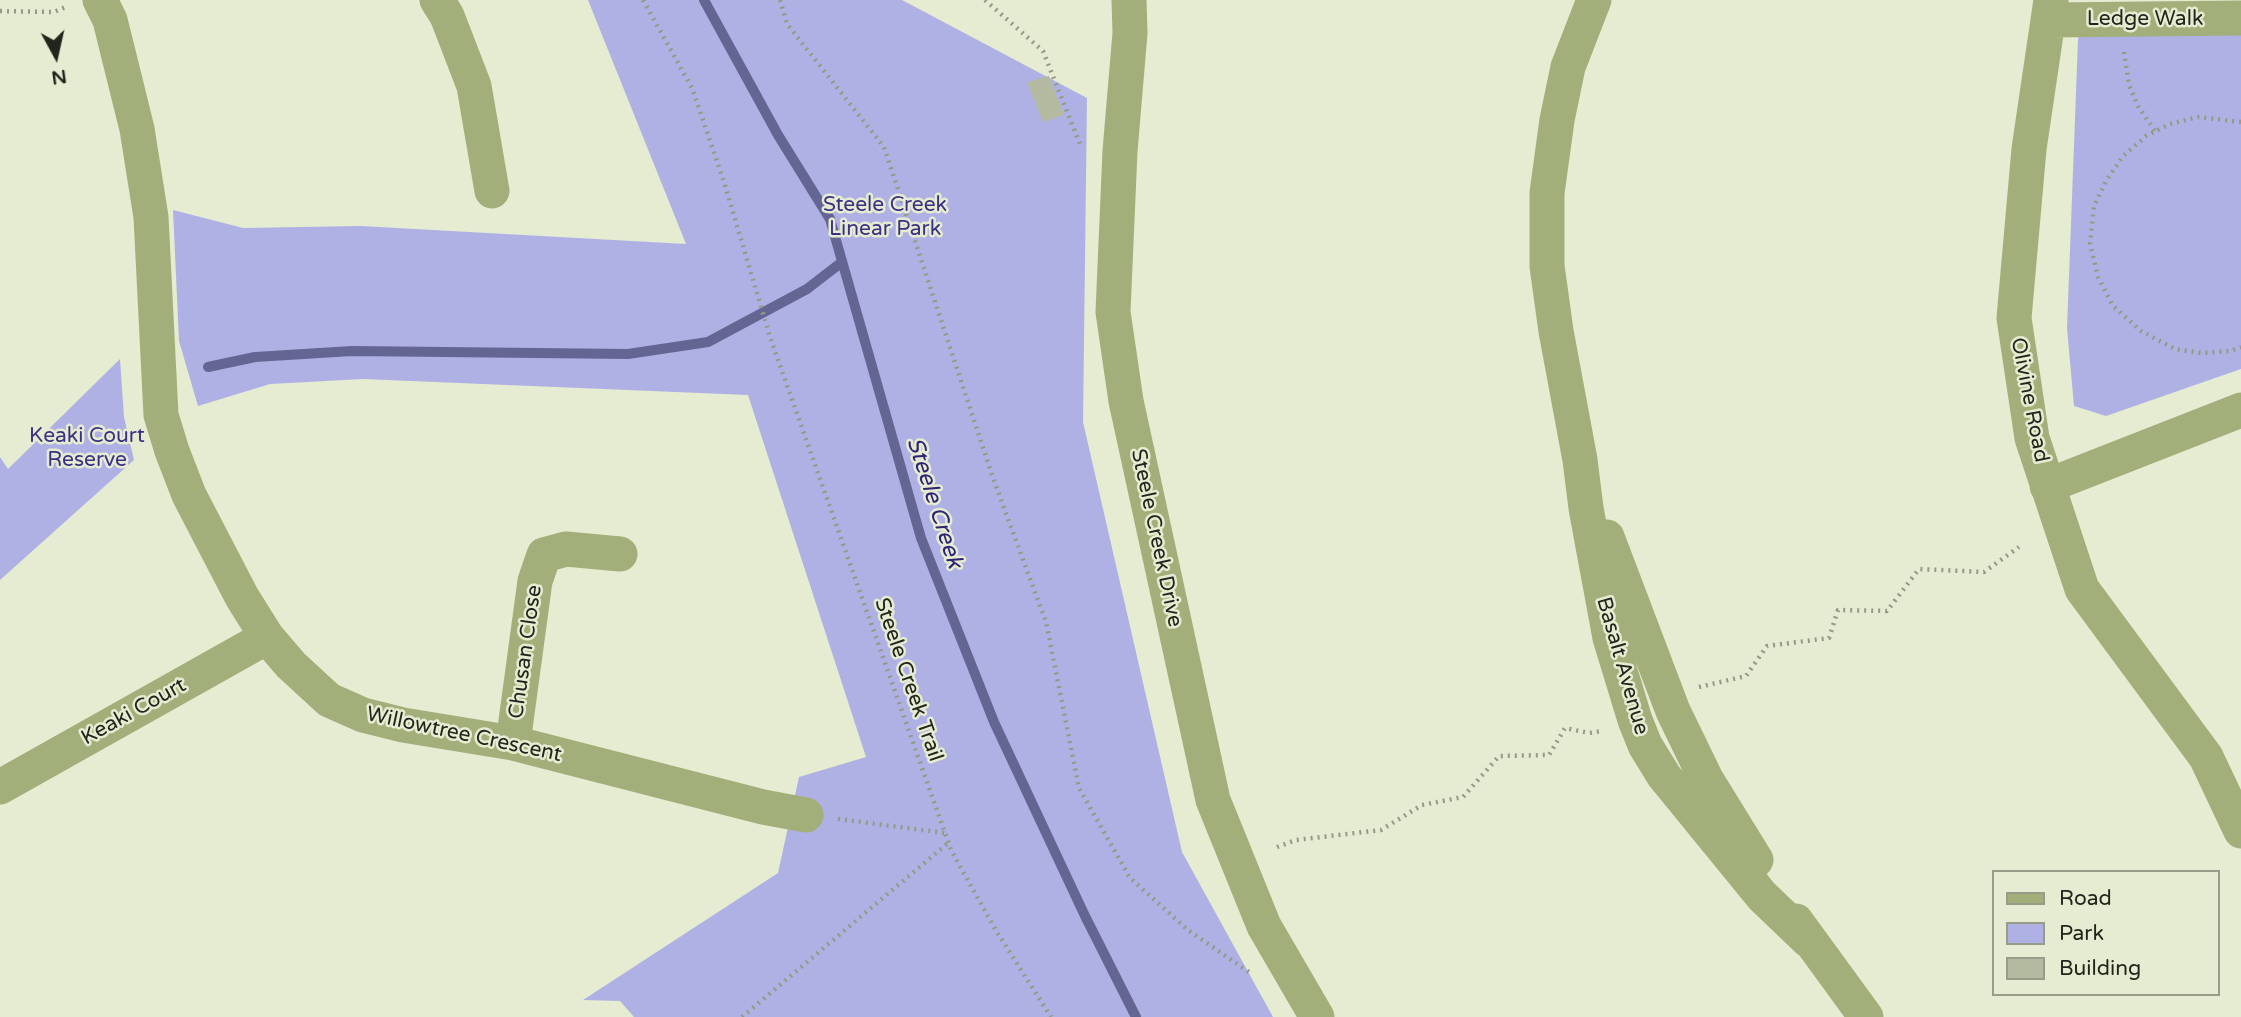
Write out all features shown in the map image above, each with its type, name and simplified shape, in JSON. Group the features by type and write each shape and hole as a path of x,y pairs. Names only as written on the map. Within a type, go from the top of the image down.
{"street":[{"path":"438,0 447,16 474,86 492,191"},
{"name":"Steele Creek Drive","path":"1141,0 1129,17 1113,312 1126,401 1213,800 1264,926 1317,1017"},
{"name":"Basalt Avenue","path":"1594,0 1568,67 1557,120 1547,193 1548,266 1558,343 1580,460 1619,573 1673,711 1706,779 1808,940 1866,1017"},
{"name":"Willowtree Crescent","path":"87,2 110,20 137,129 151,217 161,415 172,451 189,495 242,597 267,637 291,665 329,700 363,715 403,725 513,743 763,807 806,815"},
{"name":"Ledge Walk","path":"2050,10 2128,19 2241,18"},
{"name":"Olivine Road","path":"2050,10 2029,149 2014,318 2032,438 2082,589 2206,757 2241,831"},
{"path":"2047,486 2241,410"},
{"name":"Chusan Close","path":"513,743 535,581 544,555 566,550 620,554"},
{"name":"Keaki Court","path":"0,787 267,637"}],"path":[{"name":"Steele Creek Trail","path":"643,0 691,88 724,182 770,337 948,843 995,929 1051,1017"},
{"path":"780,0 787,24 884,147 993,478 1046,622 1079,788 1130,878 1188,930 1250,972 1298,985"},
{"path":"985,0 1043,51 1081,147"},
{"path":"0,12 54,12 87,2"},
{"path":"2128,19 2124,42 2129,85 2137,106 2155,131"},
{"path":"2241,122 2198,117 2170,124 2155,131 2123,156 2106,181 2094,206 2090,243 2098,277 2113,306 2141,331 2175,349 2202,353 2241,348"},
{"path":"1697,687 1746,676 1767,646 1829,638 1838,610 1887,611 1919,569 1984,572 2019,547"},
{"path":"1277,847 1296,840 1381,830 1423,804 1463,797 1499,756 1549,755 1565,728 1589,733 1604,731"},
{"path":"806,815 945,833"},
{"path":"742,1017 948,843"}],"green space":[{"name":"Steele Creek Linear Park","path":"588,0 902,0 1087,98 1083,422 1182,852 1273,1017 634,1017 620,1001 583,1000 778,873 799,777 866,757 748,395 363,379 270,384 198,406 179,341 173,210 243,228 361,226 686,244"},
{"path":"2241,12 2241,369 2106,416 2074,406 2067,328 2079,14"},
{"name":"Keaki Court Reserve","path":"120,359 124,417 134,460 0,580 0,457 8,469"}],"building":[{"path":"1049,76 1064,115 1043,122 1027,82"}],"waterway":[{"name":"Steele Creek","path":"704,0 778,135 830,219 921,538 994,722 1085,916 1136,1017"},
{"path":"208,367 255,357 352,351 628,354 708,342 807,289 842,262"}]}
